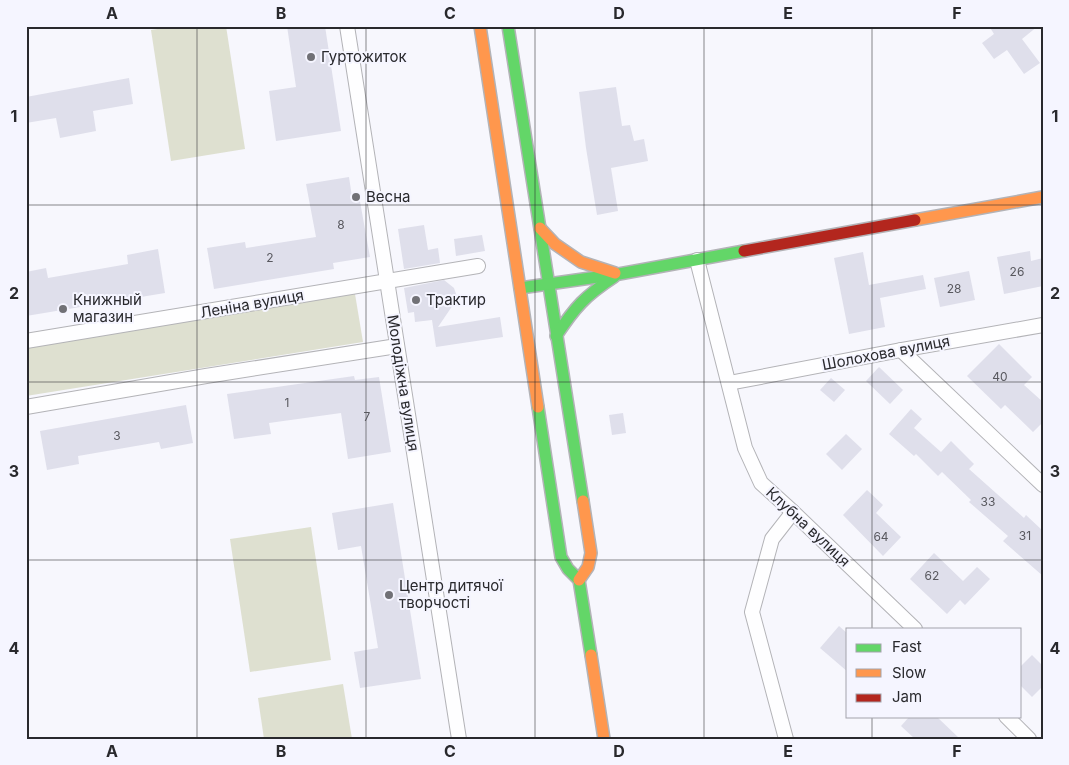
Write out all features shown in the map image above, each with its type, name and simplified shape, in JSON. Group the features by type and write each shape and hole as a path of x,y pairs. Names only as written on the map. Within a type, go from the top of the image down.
{"main road":[{"path":"480,26 561,557 568,569 579,580 604,739"},
{"path":"508,26 591,553 588,567 579,580"},
{"path":"520,288 619,274 1043,197"},
{"path":"540,228 555,244 581,262 619,274"},
{"path":"514,248 524,260 532,258 542,242"},
{"path":"556,332 590,293 619,274"},
{"path":"527,333 530,325 539,321 556,332"}],"street":[{"name":"Молодіжна вулиця","path":"347,26 459,739"},
{"name":"Клубна вулиця","path":"697,260 745,448 761,483 914,628"},
{"name":"Леніна вулиця","path":"26,340 478,266"},
{"name":"Шолохова вулиця","path":"729,383 1043,325"},
{"path":"26,407 196,377 397,346"},
{"path":"902,350 1043,485"},
{"path":"786,739 752,612 772,539 793,512"},
{"path":"1008,718 1029,739"}],"green space":[{"path":"177,26 226,26 245,149 171,161 151,30"},
{"path":"355,294 363,342 26,396 26,347"},
{"path":"311,527 331,660 250,672 230,539"},
{"path":"343,684 352,739 264,739 258,698"}],"building":[{"name":"Гуртожиток","path":"287,26 325,26 341,131 276,141 269,91 296,87"},
{"path":"989,26 1038,26 1022,39 1040,63 1024,74 1007,50 994,59 982,43 994,34"},
{"path":"129,78 133,104 93,111 96,131 60,138 56,118 26,123 26,97"},
{"path":"616,87 622,126 630,125 634,141 644,139 648,161 611,168 618,211 597,215 579,92"},
{"path":"349,177 352,197 359,196 370,257 333,263 334,269 214,289 207,248 245,242 246,248 316,237 306,184"},
{"path":"424,225 428,250 438,248 440,263 404,269 398,229"},
{"path":"482,235 485,251 456,256 454,239"},
{"path":"158,249 165,293 26,316 26,272 46,268 48,278 128,264 127,255"},
{"path":"1030,251 1031,261 1043,258 1043,286 1004,294 997,257"},
{"path":"863,252 869,285 923,275 926,289 880,298 885,327 849,334 834,258"},
{"path":"969,271 975,300 940,307 934,278"},
{"path":"444,280 454,288 457,297 438,327 500,317 503,337 436,347 432,320 415,322 414,312 408,313 404,288"},
{"path":"999,344 1032,377 1024,385 1043,402 1043,422 1033,432 1005,405 1001,409 967,376"},
{"path":"879,367 903,390 890,404 866,381"},
{"path":"354,376 355,380 379,377 391,452 348,459 341,413 269,423 271,434 234,439 227,394"},
{"path":"831,378 845,390 834,402 820,390"},
{"path":"186,405 193,443 161,449 159,442 78,456 79,464 47,470 40,431"},
{"path":"911,409 922,419 914,428 941,452 951,441 974,464 969,469 1024,518 1026,515 1043,531 1043,576 1003,541 1008,536 969,502 971,500 942,472 938,476 916,454 914,456 889,434"},
{"path":"623,413 626,433 612,435 609,415"},
{"path":"846,434 862,449 842,470 826,454"},
{"path":"867,490 883,505 876,513 901,537 883,556 843,515"},
{"name":"Центр дитячої творчості","path":"393,503 421,679 360,688 354,652 378,648 361,546 338,550 332,513"},
{"path":"934,553 963,581 977,567 990,579 965,605 960,600 947,614 910,579"},
{"path":"839,626 846,632 846,670 820,648"},
{"path":"1032,655 1043,666 1043,686 1032,697 1022,687 1022,665"},
{"path":"908,718 938,718 960,739 915,739 901,726"}],"traffic: fast":[{"path":"508,26 583,501"},
{"path":"520,288 619,274 744,251"},
{"path":"556,336 581,303 595,290 614,277"},
{"path":"538,407 561,557 568,569 579,580 591,655"}],"traffic: slow":[{"path":"480,26 538,407"},
{"path":"915,220 1043,197"},
{"path":"540,228 555,244 581,262 615,273"},
{"path":"579,580 588,567 591,553 583,501"},
{"path":"591,655 604,739"}],"traffic: jam":[{"path":"744,251 915,220"}],"place":[{"name":"Гуртожиток","path":"311,57"},
{"name":"Весна","path":"356,197"},
{"name":"Трактир","path":"416,300"},
{"name":"Книжный магазин","path":"63,309"},
{"name":"Центр дитячої творчості","path":"389,595"}]}
